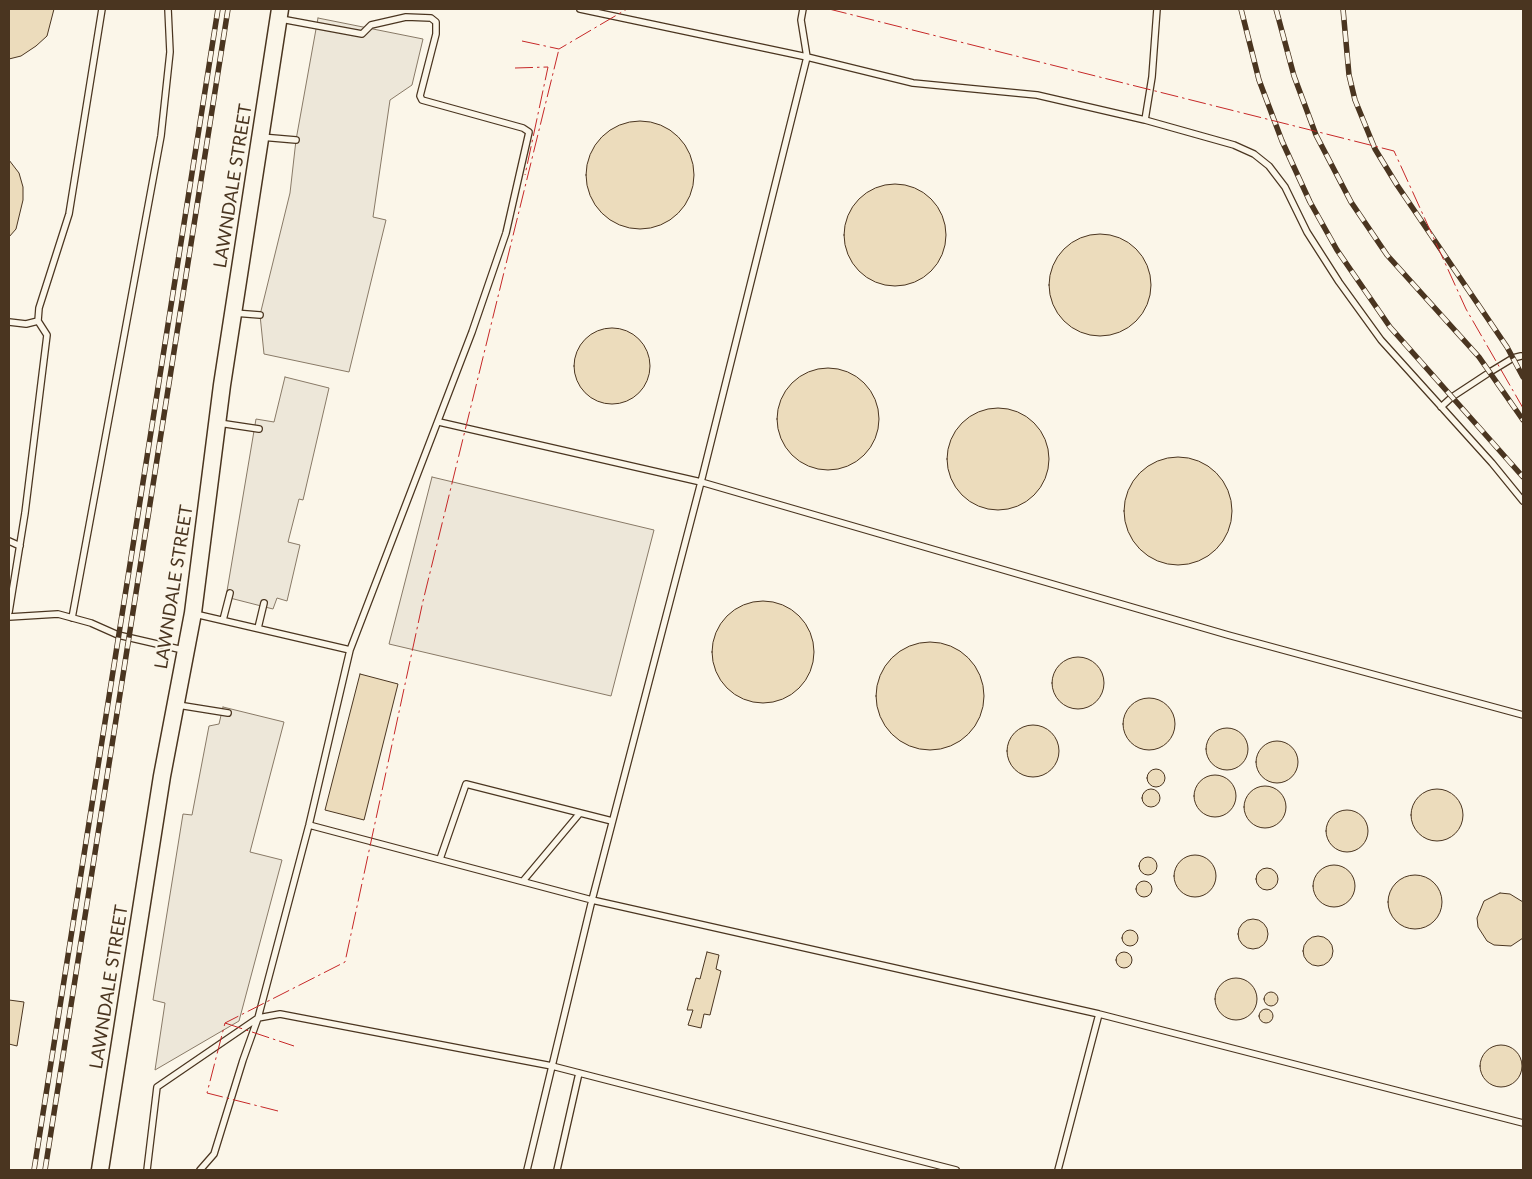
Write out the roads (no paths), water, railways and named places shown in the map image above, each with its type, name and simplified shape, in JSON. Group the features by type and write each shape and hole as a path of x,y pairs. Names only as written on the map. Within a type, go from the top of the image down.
{"main road":[{"name":"LAWNDALE STREET","path":"100,1170 160,786 193,613 217,423 279,14"}],"lane":[{"path":"9,612 20,546 47,335 38,321 39,308 69,214 102,9"},
{"path":"72,618 161,136 170,52 168,9"},
{"path":"580,9 914,83 1037,95 1145,120 1234,145 1254,154 1269,166 1285,187 1307,232 1339,282 1381,340 1523,501"},
{"path":"526,1170 592,900 701,482 807,58 801,20 803,9"},
{"path":"1145,120 1152,76 1157,9"},
{"path":"200,1170 214,1154 258,1018 309,825 350,650 439,422 506,233 529,132 524,128 422,100 420,96 436,34 436,22 431,18 406,16 371,25 362,34 279,14"},
{"path":"261,137 296,140"},
{"path":"234,313 260,315"},
{"path":"9,322 26,324 38,321"},
{"path":"1441,407 1452,397 1490,372 1513,358 1523,357"},
{"path":"439,422 701,482 1228,634 1523,715"},
{"path":"217,423 259,429"},
{"path":"9,541 20,546"},
{"path":"223,620 230,593"},
{"path":"258,628 264,603"},
{"path":"193,613 350,650"},
{"path":"9,617 58,614 91,623 118,635 186,650"},
{"path":"176,705 228,713"},
{"path":"440,859 466,784 612,821"},
{"path":"523,881 580,813"},
{"path":"309,825 592,900 1099,1014 1523,1123"},
{"path":"147,1170 157,1087 258,1018 280,1014 552,1066 956,1170"},
{"path":"1058,1170 1099,1014"},
{"path":"557,1170 580,1074"}],"railway":[{"path":"34,1170 218,9"},
{"path":"45,1170 228,9"},
{"path":"1241,9 1259,80 1282,141 1310,202 1337,250 1390,327 1523,477"},
{"path":"1276,9 1294,76 1316,135 1351,202 1387,255 1479,357 1523,420"},
{"path":"1343,9 1349,75 1355,100 1375,149 1397,185 1507,347 1523,377"}]}
